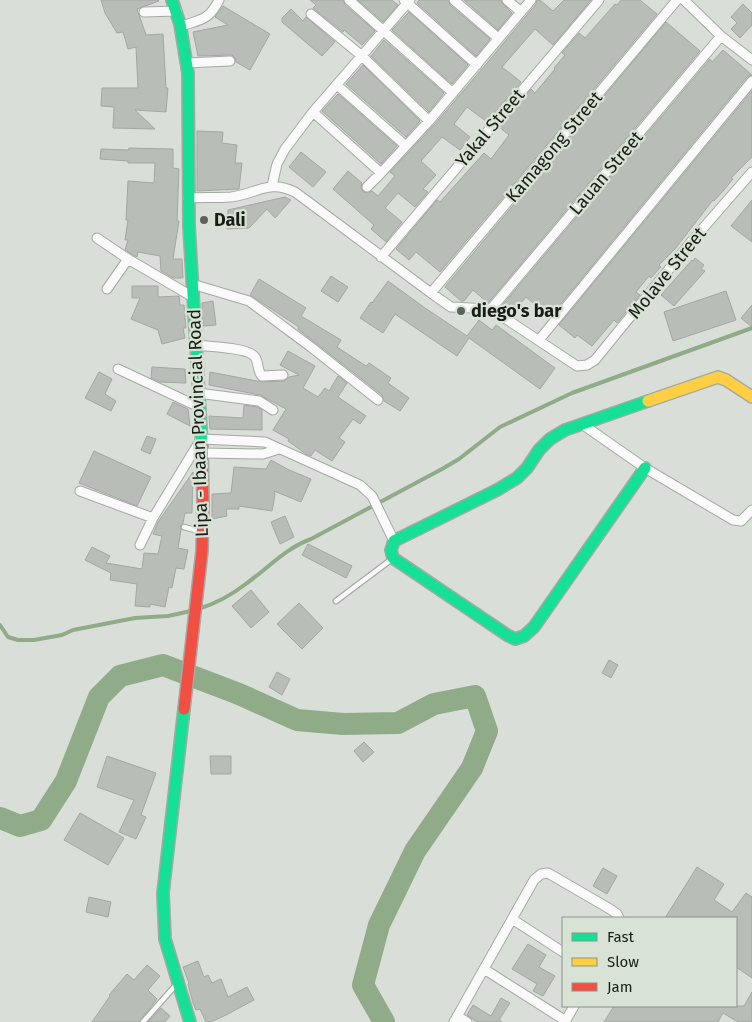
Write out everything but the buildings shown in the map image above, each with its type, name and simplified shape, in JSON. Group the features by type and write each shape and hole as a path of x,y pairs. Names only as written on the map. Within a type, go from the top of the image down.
{"main road":[{"name":"Lipa - Ibaan Provincial Road","path":"174,6 182,26 189,82 188,198 202,453 203,532 162,894 165,939 190,1022"},
{"path":"645,468 534,627 524,636 515,639 507,635 393,558 391,550 394,540 498,490 517,478 550,439 565,430 718,377 752,397"}],"street":[{"path":"182,26 209,16 219,0"},
{"path":"349,0 453,93"},
{"path":"454,0 498,38"},
{"path":"508,0 521,12"},
{"path":"367,187 429,121 531,0"},
{"name":"Yakal Street","path":"381,257 600,0"},
{"name":"Kamagong Street","path":"431,293 677,0"},
{"path":"684,0 721,36 752,60"},
{"path":"272,186 277,164 285,149 313,112 384,32 407,1 477,65"},
{"path":"144,12 174,6"},
{"path":"311,14 362,56 429,121"},
{"name":"Lauan Street","path":"491,309 721,36"},
{"path":"187,63 230,61"},
{"path":"188,198 233,197 272,186 284,187 295,192 451,307 491,309 538,340 752,81"},
{"path":"337,85 406,146"},
{"path":"313,112 381,173"},
{"name":"Molave Street","path":"538,340 578,366 587,365 595,360 691,242 752,172"},
{"path":"97,238 128,259 193,297"},
{"path":"107,289 128,259"},
{"path":"192,284 249,301 378,400"},
{"path":"196,346 238,350 253,354 257,360 259,374 262,376 283,375"},
{"path":"118,369 199,407"},
{"path":"198,393 259,401 273,410"},
{"path":"582,424 645,468 733,520 741,521 752,510"},
{"path":"140,545 153,518 201,439 265,442 360,485 373,499 394,540"},
{"path":"202,453 263,454 279,449"},
{"path":"80,491 153,518"},
{"path":"467,1022 456,1019 534,880 541,874 548,873 610,909 618,914 619,917"},
{"path":"512,919 562,951"},
{"path":"484,969 565,1021 573,1007"}],"lane":[{"path":"184,527 203,532"},
{"path":"336,601 393,558"},
{"path":"143,1022 178,983"}],"waterway":[{"path":"198,609 236,591 293,548 459,459 500,427 572,393 752,328"},
{"path":"0,625 8,637 18,640 34,640 135,618 168,616 191,611"},
{"path":"0,818 20,826 41,820 66,781 99,697 120,676 163,665 239,694 297,720 343,724 398,723 434,704 475,696 487,731 472,768 415,851 379,925 363,985 384,1022"}],"traffic: fast":[{"path":"172,0 180,24 188,73 189,226 202,447"},
{"path":"645,468 534,627 524,636 515,639 507,635 393,558 391,550 394,541 497,490 517,478 550,439 565,430 648,401"},
{"path":"184,709 163,893 165,939 190,1022"}],"traffic: slow":[{"path":"648,401 718,377 752,397"}],"traffic: jam":[{"path":"184,709 202,551 202,447"}],"place":[{"name":"Dali","path":"204,220"},
{"name":"diego's bar","path":"461,311"}]}
